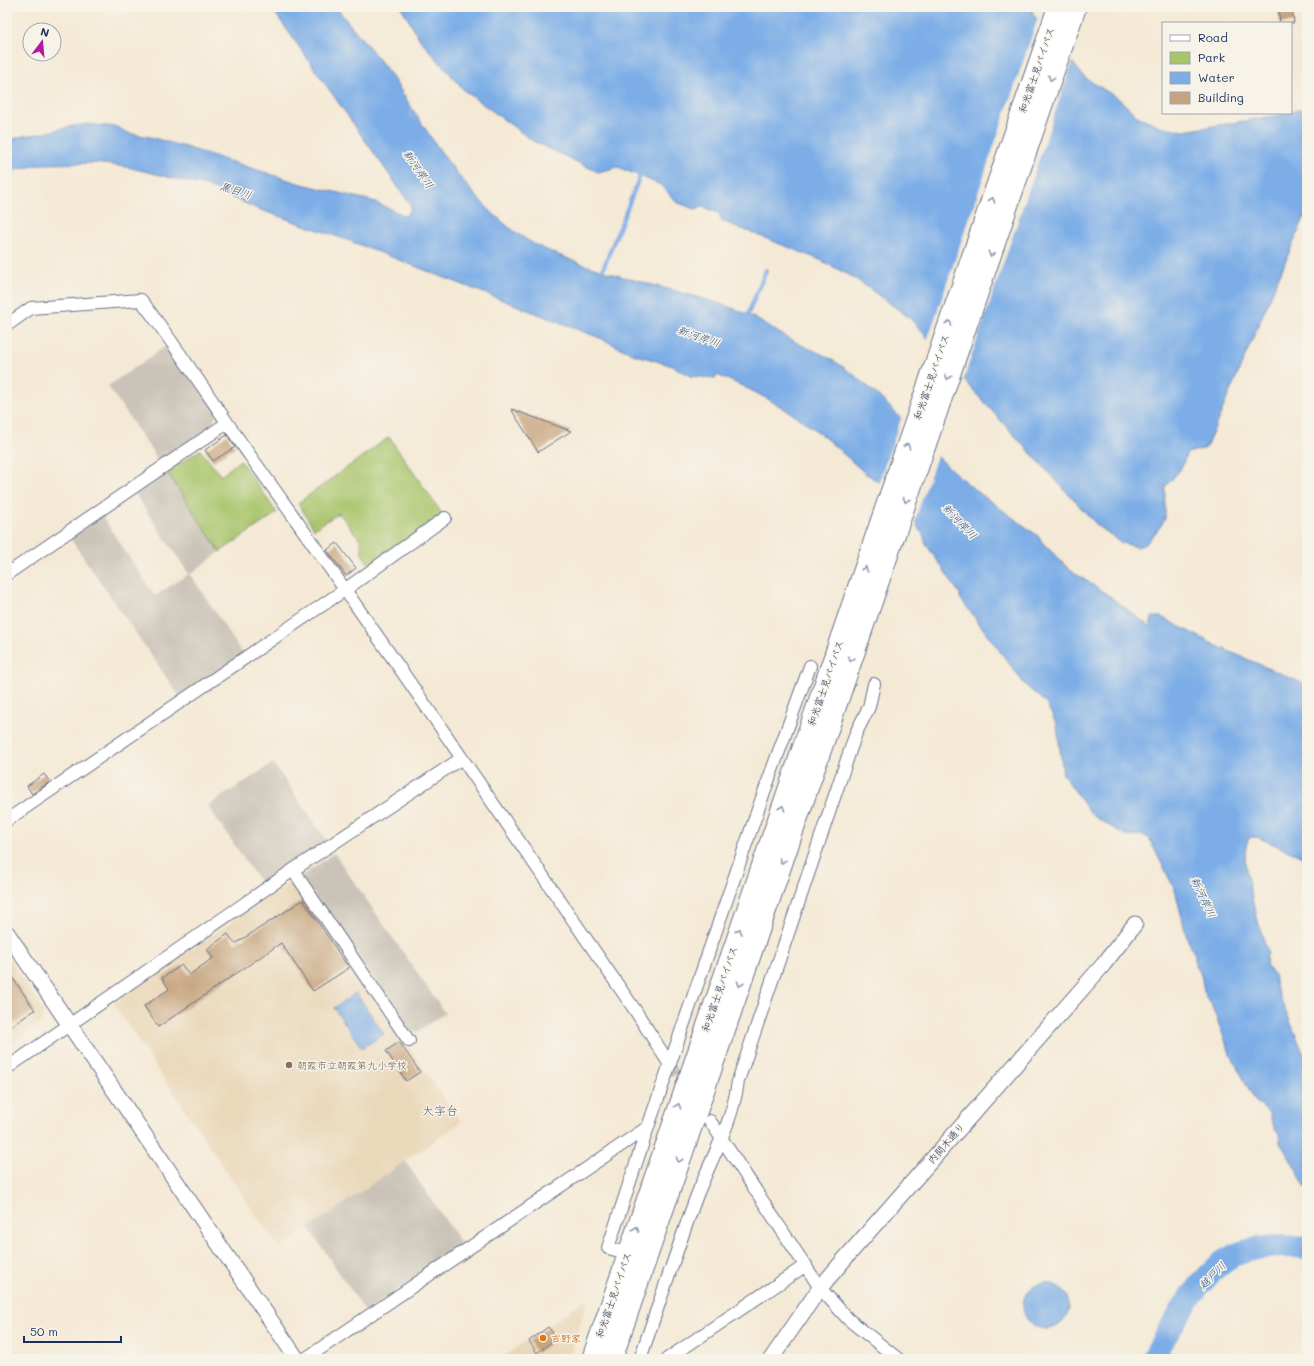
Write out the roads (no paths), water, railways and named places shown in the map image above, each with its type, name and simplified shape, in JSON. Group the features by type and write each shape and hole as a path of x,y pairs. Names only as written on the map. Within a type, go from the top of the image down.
{"highway":[{"name":"和光富士見バイパス","path":"612,1359 1076,7"},
{"name":"和光富士見バイパス","path":"592,1359 627,1253 1055,15"}],"street":[{"path":"7,325 31,308 141,300 173,341 227,423 346,589 635,1010 670,1065"},
{"path":"7,574 227,423"},
{"path":"7,820 346,589 445,518"},
{"path":"627,1253 608,1248 648,1127 763,795 810,666"},
{"path":"640,1359 710,1162 723,1139 736,1098 738,1081 856,733 869,706 874,684"},
{"path":"7,1068 70,1026 293,870 462,758"},
{"path":"293,870 409,1041"},
{"name":"内間木通り","path":"771,1359 820,1288 1103,965 1131,928"},
{"path":"7,933 297,1359"},
{"path":"710,1121 820,1288 848,1319 898,1359"},
{"path":"305,1359 648,1127"},
{"path":"667,1359 806,1265"}],"water":[{"path":"271,7 336,7 384,65 434,141 466,185 503,223 524,238 542,248 582,264 735,309 799,344 831,359 849,371 881,398 955,473 985,498 1038,536 1070,570 1111,597 1150,627 1152,617 1161,617 1219,647 1307,685 1307,859 1257,837 1251,837 1246,845 1245,858 1250,892 1268,953 1266,956 1267,968 1274,975 1277,990 1307,1062 1307,1190 1280,1143 1279,1134 1276,1131 1268,1112 1255,1101 1230,1053 1211,1004 1205,997 1201,974 1195,964 1195,955 1187,938 1175,890 1149,838 1142,835 1128,836 1097,819 1091,814 1063,774 1057,725 1046,703 1026,686 960,598 960,594 926,544 923,534 919,530 914,517 882,485 866,474 813,428 766,398 717,375 716,378 690,376 673,366 633,354 600,338 350,241 258,209 209,187 127,167 95,163 43,164 7,172 7,141 23,136 87,124 117,127 128,133 150,137 182,146 298,183 372,201 406,216 411,209 410,204"},
{"path":"401,7 1031,7 1033,14 1085,78 1118,98 1137,116 1160,126 1184,131 1292,114 1292,111 1307,109 1307,211 1206,448 1187,453 1181,469 1165,487 1165,519 1146,544 1137,547 1122,543 1097,525 981,399 910,318 853,277 818,259 722,221 719,213 703,207 695,209 676,202 661,185 618,167 598,172 533,141 465,91 420,40"},
{"path":"356,993 384,1034 362,1048 334,1008"},
{"path":"1041,1283 1051,1283 1059,1287 1065,1293 1069,1301 1069,1311 1065,1319 1059,1325 1051,1329 1041,1329 1033,1325 1027,1319 1023,1311 1023,1301 1027,1293 1033,1287"}],"waterway":[{"path":"601,274 642,171"},
{"path":"746,319 766,270"},
{"name":"越戸川","path":"1153,1359 1167,1333 1186,1304 1207,1276 1218,1266 1229,1258 1247,1251 1267,1247 1307,1247"}],"tunnel":[{"path":"670,1065 688,1090"}],"place":[{"name":"朝霞市立朝霞第九小学校","path":"289,1065"},
{"name":"吉野家","path":"543,1338"}],"district":[{"name":"大字台","path":"440,1110"}],"water label":[{"name":"新河岸川","path":"419,169"},
{"name":"黒目川","path":"236,190"},
{"name":"新河岸川","path":"699,336"},
{"name":"新河岸川","path":"960,521"},
{"name":"新河岸川","path":"1204,897"}]}
